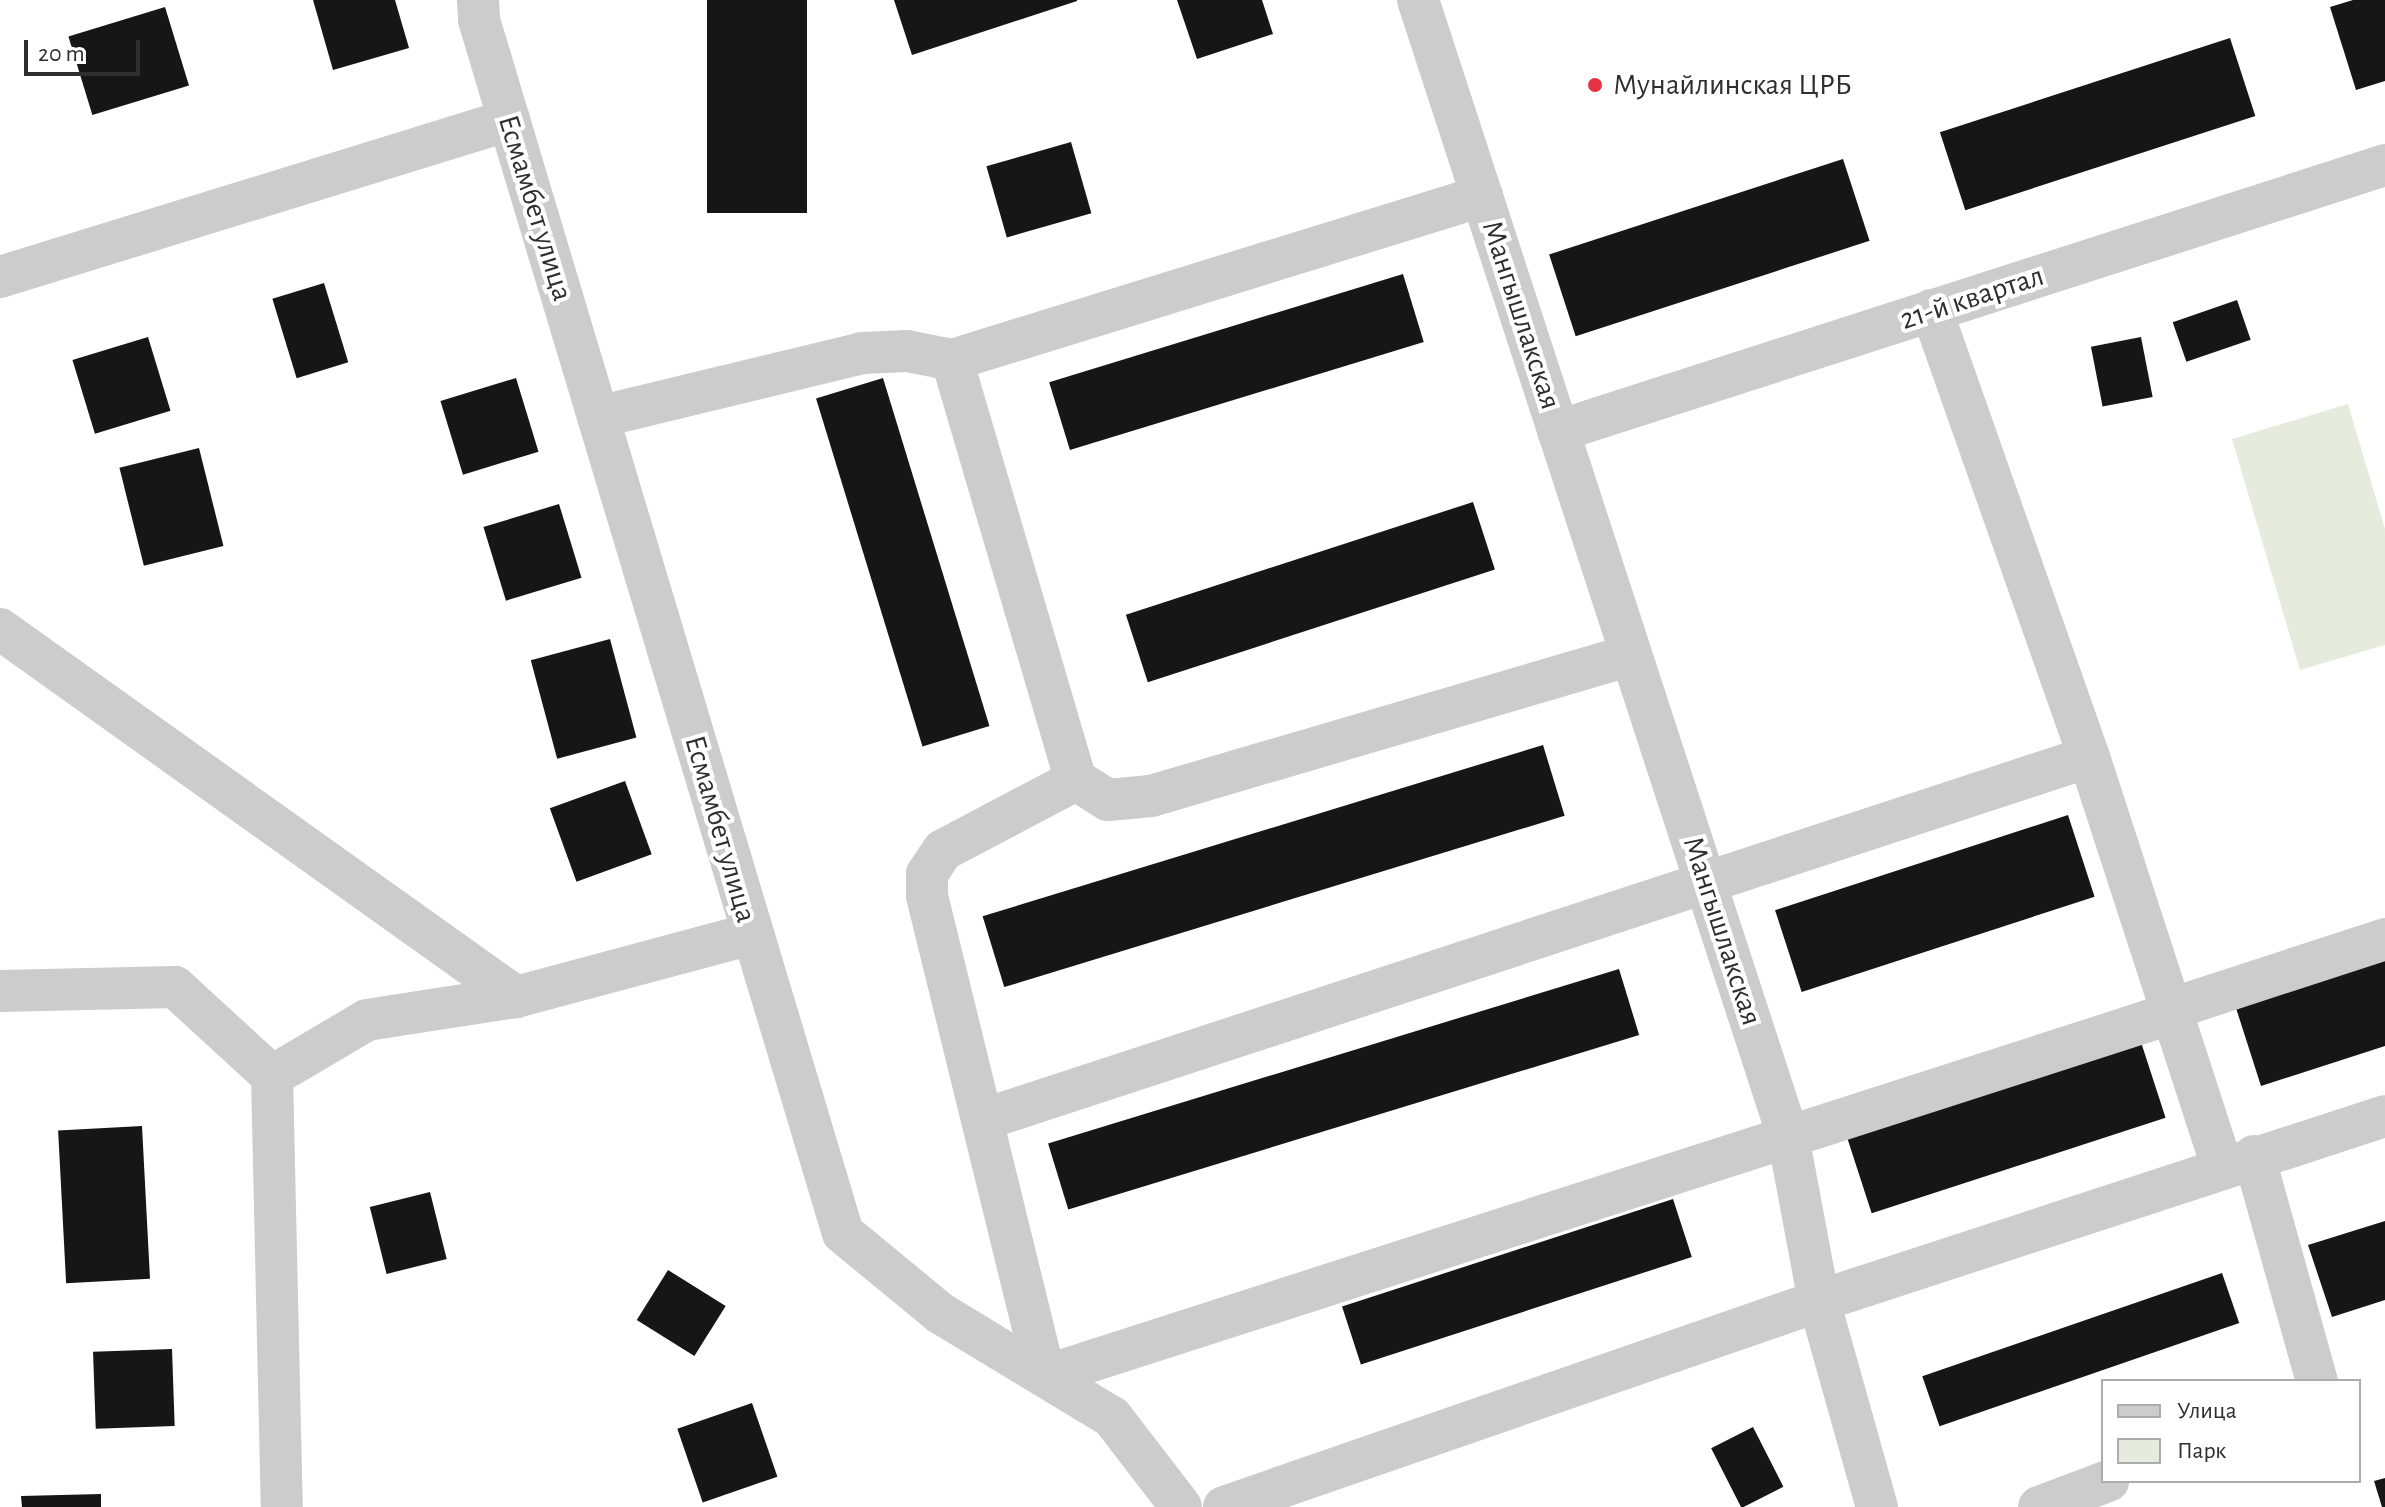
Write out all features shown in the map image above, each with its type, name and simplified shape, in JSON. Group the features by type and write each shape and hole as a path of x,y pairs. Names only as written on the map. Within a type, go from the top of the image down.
{"street":[{"name":"Мангышлакская","path":"1418,0 1788,1136 1819,1301 1877,1507"},
{"name":"Есмамбет улица","path":"476,7 843,1233 940,1313 1112,1417 1181,1507"},
{"path":"0,277 509,120"},
{"name":"21-й квартал","path":"1558,431 2385,165"},
{"path":"598,417 862,353 907,351 952,360 1482,196"},
{"path":"1932,310 2089,757 2171,1009 2238,1162 2316,1379"},
{"path":"952,360 1076,780 1108,800 1151,796 1631,655"},
{"path":"0,629 516,997"},
{"path":"982,1120 1705,880 2089,757"},
{"path":"1076,780 943,850 927,874 927,896 1045,1376 2154,1019 2171,1009 2385,939"},
{"path":"272,1076 367,1020 516,997 751,934"},
{"path":"0,991 175,987 272,1076 282,1507"},
{"path":"1224,1507 1819,1301 2385,1116"},
{"path":"2039,1507 2103,1483"}],"green space":[{"path":"2348,404 2385,529 2385,645 2300,670 2232,439"}],"building":[{"path":"313,0 395,0 409,48 333,70"},
{"path":"707,0 807,0 807,213 707,213"},
{"path":"894,0 1077,0 1077,1 912,55"},
{"path":"1177,0 1262,0 1273,34 1197,59"},
{"path":"2353,0 2385,0 2385,81 2356,90 2330,7"},
{"path":"165,7 189,85 92,115 68,37"},
{"path":"2230,38 2255,116 1965,210 1940,132"},
{"path":"1071,142 1091,213 1007,237 986,166"},
{"path":"1843,159 1870,241 1576,336 1549,254"},
{"path":"1403,274 1424,342 1070,450 1049,382"},
{"path":"324,283 348,362 297,378 272,299"},
{"path":"2237,300 2251,340 2186,362 2173,322"},
{"path":"148,337 171,411 95,434 72,360"},
{"path":"2141,337 2153,397 2103,407 2091,347"},
{"path":"516,378 539,452 463,475 440,401"},
{"path":"883,378 989,726 922,747 816,398"},
{"path":"199,448 223,546 144,566 119,468"},
{"path":"1473,502 1495,570 1148,682 1126,615"},
{"path":"559,504 582,578 506,601 483,527"},
{"path":"610,639 636,738 557,759 531,660"},
{"path":"1543,745 1565,816 1004,987 983,916"},
{"path":"625,781 652,854 577,882 550,808"},
{"path":"2068,815 2095,897 1802,992 1775,910"},
{"path":"2385,960 2385,1046 2261,1086 2236,1008"},
{"path":"1619,969 1639,1035 1068,1210 1048,1144"},
{"path":"2139,1036 2166,1118 1872,1213 1845,1131"},
{"path":"142,1126 150,1279 66,1283 58,1130"},
{"path":"430,1192 447,1259 387,1274 370,1207"},
{"path":"1673,1199 1692,1257 1361,1365 1342,1307"},
{"path":"2385,1221 2385,1300 2332,1317 2308,1245"},
{"path":"668,1270 726,1306 694,1356 637,1320"},
{"path":"2222,1273 2239,1323 1940,1426 1922,1376"},
{"path":"172,1349 175,1426 96,1429 93,1352"},
{"path":"752,1403 777,1477 703,1502 677,1429"},
{"path":"1753,1427 1783,1487 1741,1507 1711,1448"},
{"path":"2385,1478 2385,1507 2382,1507 2374,1481"},
{"path":"101,1494 101,1507 22,1507 21,1496"}],"place":[{"name":"Мунайлинская ЦРБ","path":"1595,85"}]}
